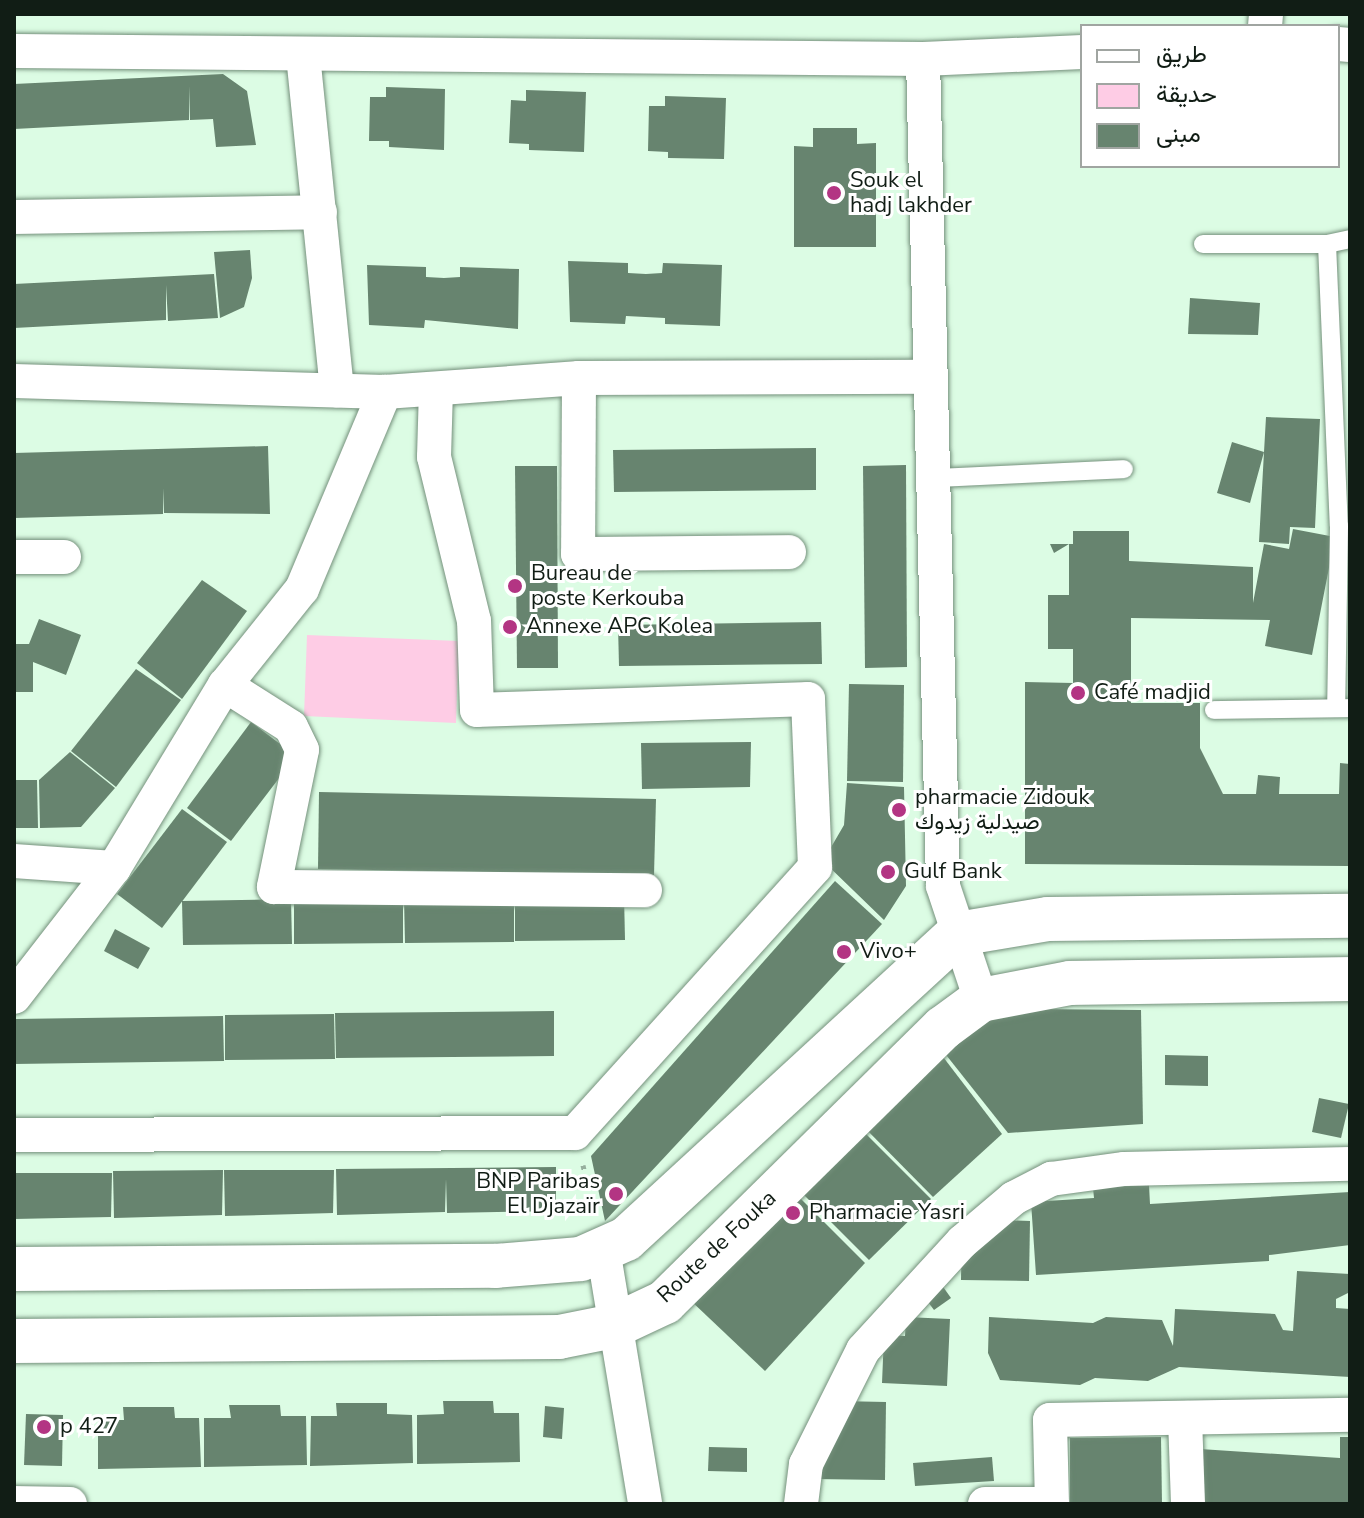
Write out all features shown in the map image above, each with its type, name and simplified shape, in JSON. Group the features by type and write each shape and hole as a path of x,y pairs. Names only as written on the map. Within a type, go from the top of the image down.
{"main road":[{"path":"14,1269 495,1266 581,1259 626,1239 958,934 1048,919 1350,916"},
{"name":"Route de Fouka","path":"14,1341 559,1337 614,1326 665,1302 943,1028 981,1000 1070,983 1350,979"}],"street":[{"path":"14,51 923,59 1080,52"},
{"path":"303,55 337,390"},
{"path":"923,59 930,377 936,478 943,886 981,1000"},
{"path":"14,217 320,212"},
{"path":"14,381 385,392 579,378 930,377"},
{"path":"579,378 578,554 789,552"},
{"path":"14,1135 575,1133 815,867 808,699 477,710 474,621 434,457 436,390"},
{"path":"14,997 114,868 225,685 302,589 385,392"},
{"path":"14,557 64,557"},
{"path":"225,685 291,727 302,750 274,887 645,890"},
{"path":"14,861 114,868"},
{"path":"801,1504 806,1464 863,1350 962,1242 1014,1198 1051,1179 1124,1169 1350,1164"},
{"path":"603,1249 645,1504"},
{"path":"985,1504 1052,1504 1050,1420 1350,1415"},
{"path":"1185,1418 1188,1504"},
{"path":"14,1503 70,1504"}],"lane":[{"path":"1203,244 1327,244 1350,239"},
{"path":"1214,710 1343,707 1327,244"},
{"path":"936,478 1124,469"}],"path":[{"path":"575,1133 603,1249"}],"green space":[{"path":"307,635 459,641 456,723 304,716"}],"building":[{"path":"223,74 247,91 256,145 216,147 213,119 190,120 189,86 189,120 14,129 14,84"},
{"path":"386,87 445,89 444,150 389,147 389,141 369,141 370,97 386,97"},
{"path":"526,90 586,92 584,152 529,150 529,144 509,143 511,100 526,101"},
{"path":"665,96 726,98 724,159 668,158 668,152 648,151 649,106 665,106"},
{"path":"813,128 857,128 857,144 876,143 876,247 794,247 794,146 813,147"},
{"path":"250,250 252,278 244,307 220,318 214,252"},
{"path":"568,261 628,263 628,273 646,274 662,273 663,263 722,265 720,326 665,324 665,318 626,316 625,324 570,322"},
{"path":"367,265 426,267 426,277 444,278 460,277 460,267 519,269 518,329 425,320 424,328 369,325"},
{"path":"214,274 218,318 168,321 166,285 166,320 14,328 14,284"},
{"path":"1190,298 1260,303 1258,335 1188,334"},
{"path":"1266,417 1320,419 1315,528 1290,527 1289,544 1259,542"},
{"path":"1232,442 1264,452 1250,503 1217,493"},
{"path":"268,446 270,514 164,513 163,488 163,514 14,518 14,453"},
{"path":"816,448 816,490 614,492 613,450"},
{"path":"906,465 907,667 865,668 863,466"},
{"path":"515,466 557,466 558,668 517,668"},
{"name":"Café madjid","path":"1293,529 1335,537 1312,655 1265,646 1270,620 1131,618 1131,703 1200,703 1200,748 1223,794 1256,794 1258,775 1280,777 1279,794 1339,794 1340,763 1350,764 1350,866 1025,864 1025,682 1073,683 1073,649 1048,649 1048,595 1069,595 1069,544 1073,544 1073,531 1129,531 1129,561 1253,567 1253,603 1264,544 1289,549"},
{"path":"1050,544 1069,544 1054,553"},
{"path":"202,580 247,611 182,699 137,663"},
{"path":"39,619 81,635 66,675 33,662 33,692 14,692 14,644 29,644"},
{"path":"821,622 822,664 619,666 618,625"},
{"path":"136,669 181,700 116,787 71,751"},
{"path":"849,684 904,685 903,782 847,781"},
{"path":"251,722 296,756 231,841 187,808"},
{"path":"751,742 750,787 642,789 641,743"},
{"path":"70,752 115,788 81,827 40,828 39,780"},
{"path":"14,780 37,780 38,828 14,828"},
{"path":"847,783 904,787 906,886 884,920 823,861 844,825"},
{"path":"319,792 656,799 654,875 318,869"},
{"path":"182,809 227,842 162,928 117,894"},
{"path":"835,881 882,924 605,1221 591,1156"},
{"path":"624,895 625,940 515,941 515,896"},
{"path":"514,897 514,942 405,943 404,898"},
{"path":"403,898 403,943 294,944 294,899"},
{"path":"291,899 292,944 183,945 182,901"},
{"path":"115,929 150,948 138,969 104,951"},
{"path":"1032,1009 1141,1010 1143,1124 1008,1133 939,1046 984,1020"},
{"path":"554,1011 554,1056 336,1058 335,1013"},
{"path":"334,1014 335,1059 225,1060 225,1015"},
{"path":"223,1016 224,1061 14,1064 14,1019"},
{"path":"937,1049 1002,1134 933,1197 860,1123"},
{"path":"1165,1055 1208,1056 1208,1086 1165,1085"},
{"path":"1319,1098 1349,1104 1341,1138 1312,1132"},
{"path":"857,1125 931,1199 869,1260 795,1186"},
{"path":"556,1167 556,1211 447,1213 446,1179 445,1212 337,1215 336,1169"},
{"path":"223,1170 222,1215 114,1218 113,1171"},
{"path":"224,1170 334,1170 333,1213 225,1216"},
{"path":"14,1173 112,1173 111,1217 14,1219"},
{"path":"1149,1185 1150,1204 1350,1192 1350,1245 1269,1255 1269,1261 1036,1275 1031,1202 1094,1198 1093,1188"},
{"path":"791,1189 865,1263 765,1371 689,1299"},
{"path":"962,1219 1030,1221 1029,1281 961,1280"},
{"path":"1297,1271 1350,1274 1350,1292 1336,1299 1336,1308 1350,1309 1350,1377 1179,1367 1148,1381 1095,1378 1080,1385 1000,1380 988,1353 989,1317 1093,1323 1106,1317 1162,1320 1173,1346 1175,1309 1275,1314 1283,1330 1293,1331"},
{"path":"936,1277 951,1298 934,1310 919,1290"},
{"path":"906,1317 950,1319 947,1386 882,1383 884,1335 905,1336"},
{"path":"443,1401 493,1401 494,1413 519,1413 520,1462 417,1464 417,1415 444,1414"},
{"path":"838,1401 886,1402 885,1480 814,1479"},
{"path":"336,1403 387,1403 387,1414 412,1415 413,1463 310,1466 311,1416 337,1416"},
{"path":"229,1405 280,1405 281,1416 306,1416 307,1465 204,1467 204,1418 231,1418"},
{"path":"545,1406 564,1408 562,1439 543,1437"},
{"path":"123,1407 174,1407 175,1418 199,1418 201,1467 98,1469 98,1420 124,1420"},
{"path":"26,1414 63,1415 62,1466 24,1465"},
{"path":"1161,1437 1162,1504 1070,1504 1070,1438"},
{"path":"1340,1437 1350,1437 1350,1504 1199,1504 1200,1449 1340,1458"},
{"path":"709,1447 747,1448 747,1472 708,1471"},
{"path":"992,1457 994,1481 915,1486 913,1463"}],"place":[{"name":"Souk el hadj lakhder","path":"834,193"},
{"name":"Bureau de poste Kerkouba","path":"515,586"},
{"name":"Annexe APC Kolea","path":"510,627"},
{"name":"Café madjid","path":"1078,693"},
{"name":"pharmacie Zidouk صيدلية زيدوك","path":"899,810"},
{"name":"Gulf Bank","path":"888,872"},
{"name":"Vivo+","path":"844,952"},
{"name":"BNP Paribas El Djazaïr","path":"616,1194"},
{"name":"Pharmacie Yasri","path":"793,1213"},
{"name":"p 427","path":"44,1427"}]}
